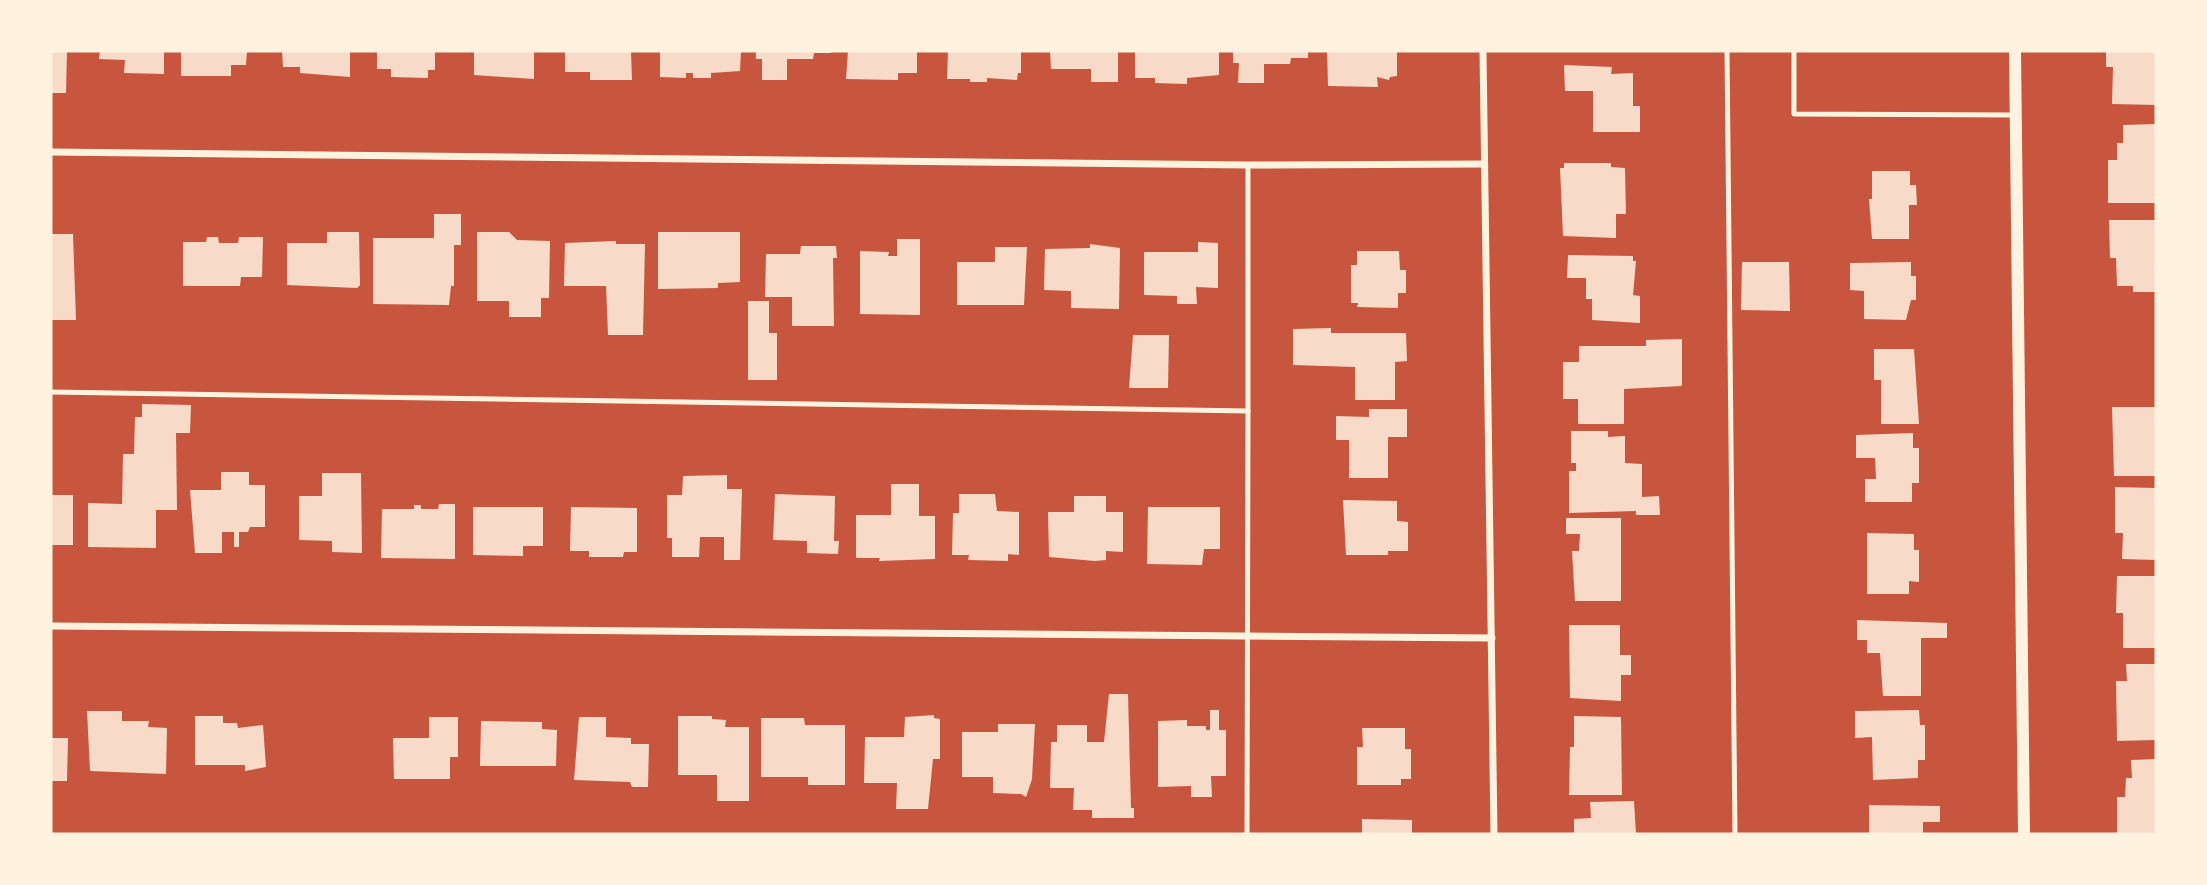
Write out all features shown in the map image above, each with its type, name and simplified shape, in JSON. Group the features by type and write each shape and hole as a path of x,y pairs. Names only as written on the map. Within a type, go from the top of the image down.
{"street":[{"path":"1483,51 1494,834"},
{"path":"2015,51 2024,834"},
{"path":"51,152 1248,165 1484,164"},
{"path":"51,626 1492,638"}],"lane":[{"path":"1727,51 1735,834"},
{"path":"1794,51 1794,114 2016,115"},
{"path":"1247,834 1248,165"},
{"path":"51,392 1248,411"}],"building":[{"path":"51,51 67,51 66,93 51,93"},
{"path":"100,51 164,51 164,74 124,73 125,60 99,59"},
{"path":"181,51 247,51 246,65 231,65 231,76 181,76"},
{"path":"282,51 350,51 350,77 300,73 300,67 283,67"},
{"path":"377,51 435,51 435,70 428,70 428,78 391,77 391,69 377,69"},
{"path":"474,51 534,51 534,79 474,75"},
{"path":"565,51 631,51 632,80 590,80 590,72 565,72"},
{"path":"660,51 741,51 740,71 711,73 711,78 693,78 693,73 686,73 686,78 660,77"},
{"path":"756,51 831,53 814,53 813,59 787,59 787,80 762,80 762,59 756,59"},
{"path":"848,51 917,51 917,73 898,73 898,80 846,79"},
{"path":"948,51 1021,51 1021,73 1018,73 1017,80 987,78 987,82 970,82 970,79 947,79"},
{"path":"1050,51 1118,51 1118,82 1091,82 1091,69 1051,69"},
{"path":"1135,51 1219,51 1219,75 1187,78 1187,84 1155,83 1155,78 1135,78"},
{"path":"1233,51 1308,51 1308,58 1291,58 1290,64 1264,64 1264,83 1238,83 1239,63 1233,63"},
{"path":"1327,51 1397,51 1397,76 1390,77 1389,80 1377,77 1378,87 1328,86"},
{"path":"2106,51 2156,51 2156,105 2112,104 2113,67 2106,67"},
{"path":"1564,65 1612,67 1611,74 1633,73 1633,106 1640,106 1640,132 1593,132 1593,91 1565,91"},
{"path":"2156,124 2156,203 2108,203 2108,160 2117,160 2117,143 2123,143 2123,125"},
{"path":"1564,163 1611,163 1611,167 1625,168 1626,214 1616,214 1616,238 1563,236 1560,168 1564,168"},
{"path":"1872,171 1910,171 1910,185 1916,185 1917,205 1909,205 1909,239 1872,239 1869,199 1872,199"},
{"path":"434,214 461,214 461,245 454,245 454,286 451,286 449,305 373,304 373,238 434,238"},
{"path":"2109,220 2156,220 2156,292 2133,292 2133,286 2117,286 2116,258 2110,258"},
{"path":"327,232 359,232 360,285 357,288 287,285 287,243 327,243"},
{"path":"477,232 509,232 517,240 550,241 549,298 541,298 541,317 509,317 509,301 477,301"},
{"path":"658,232 740,232 740,282 718,283 718,288 658,289"},
{"path":"51,234 73,234 76,320 51,320"},
{"path":"207,237 218,237 219,243 238,243 239,237 263,237 262,277 241,277 240,286 183,286 183,242 206,242"},
{"path":"897,239 920,239 920,315 860,314 860,251 889,252 888,256 897,256"},
{"path":"616,241 616,244 645,244 643,335 608,335 606,286 564,286 565,243"},
{"path":"1198,242 1218,243 1218,288 1196,287 1197,304 1177,304 1177,296 1144,295 1144,252 1198,252"},
{"path":"1090,244 1120,248 1119,309 1071,308 1071,291 1044,290 1045,249 1090,248"},
{"path":"801,246 836,246 837,258 833,258 834,326 792,326 792,297 765,297 766,254 800,254"},
{"path":"995,247 1027,247 1024,305 957,305 957,262 995,262"},
{"path":"1357,251 1399,251 1400,270 1406,270 1406,293 1398,293 1398,308 1357,307 1358,303 1351,303 1351,265 1357,265"},
{"path":"1568,255 1633,256 1633,261 1636,261 1633,295 1640,296 1640,323 1592,320 1592,299 1586,299 1586,278 1567,278"},
{"path":"1742,262 1789,262 1790,311 1741,310"},
{"path":"1911,262 1911,276 1916,276 1916,300 1911,300 1906,320 1864,319 1864,291 1850,290 1850,263"},
{"path":"748,301 769,301 769,333 777,333 777,380 748,380"},
{"path":"1331,328 1331,333 1406,333 1407,361 1395,362 1395,400 1355,400 1355,367 1293,365 1293,329"},
{"path":"1133,335 1169,335 1168,388 1129,388"},
{"path":"1682,339 1682,386 1624,389 1624,424 1578,424 1578,399 1563,399 1563,362 1579,362 1579,346 1646,346 1646,340"},
{"path":"1874,349 1914,349 1919,424 1881,424 1881,380 1874,380"},
{"path":"142,404 191,405 190,433 176,433 177,510 156,510 156,548 88,547 88,503 122,504 123,454 134,454 135,417 142,417"},
{"path":"2112,407 2156,407 2156,476 2114,476"},
{"path":"1369,409 1407,409 1407,437 1388,437 1388,478 1349,478 1349,440 1336,440 1336,416 1369,417"},
{"path":"1571,431 1608,431 1608,437 1625,436 1625,463 1642,464 1642,497 1659,496 1660,515 1636,515 1636,511 1569,513 1569,471 1576,471 1576,463 1571,463"},
{"path":"1913,433 1913,448 1919,448 1919,483 1912,483 1912,502 1865,502 1865,479 1876,479 1875,458 1856,458 1856,435"},
{"path":"221,472 249,472 249,485 265,485 265,527 250,527 248,532 239,532 239,547 234,547 234,532 222,532 222,553 195,553 190,490 221,490"},
{"path":"322,473 361,473 362,553 332,552 332,541 299,540 299,496 322,496"},
{"path":"727,475 727,489 742,489 740,560 724,560 724,537 700,537 699,557 672,557 672,538 667,538 667,495 682,495 683,476"},
{"path":"891,484 919,484 919,516 935,516 935,559 879,561 880,558 856,558 856,515 891,515"},
{"path":"2115,487 2156,488 2156,560 2122,559 2123,533 2115,533"},
{"path":"775,494 835,496 834,541 839,541 838,554 807,553 807,541 773,540"},
{"path":"959,494 995,494 997,511 1019,512 1019,555 1008,554 1008,561 968,560 969,555 952,555 953,513 959,513"},
{"path":"51,495 73,495 73,545 51,545"},
{"path":"1074,496 1106,496 1106,512 1123,512 1123,552 1106,551 1106,560 1095,561 1049,557 1048,512 1074,512"},
{"path":"1343,500 1397,501 1397,521 1408,522 1408,551 1388,551 1388,555 1346,555"},
{"path":"439,504 455,504 455,559 381,558 382,509 414,509 414,505 421,505 421,509 438,509"},
{"path":"473,507 543,507 543,546 523,546 523,556 473,555"},
{"path":"571,507 637,508 637,552 624,552 623,557 589,557 589,551 570,551"},
{"path":"1148,507 1220,507 1220,549 1204,549 1202,565 1147,564"},
{"path":"1566,518 1621,518 1621,601 1575,601 1572,551 1579,551 1580,534 1566,534"},
{"path":"1867,533 1914,534 1914,550 1919,550 1919,582 1909,581 1909,594 1867,594"},
{"path":"2117,576 2156,576 2156,648 2123,648 2123,613 2116,613"},
{"path":"1857,620 1947,623 1947,638 1921,638 1921,696 1883,696 1880,653 1867,653 1867,640 1857,640"},
{"path":"1569,625 1620,625 1620,655 1631,655 1631,675 1621,675 1621,701 1570,698"},
{"path":"2126,664 2156,664 2156,740 2117,741 2116,681 2127,681"},
{"path":"1109,694 1128,694 1131,808 1134,808 1134,818 1092,818 1092,810 1073,810 1074,788 1050,788 1051,742 1057,742 1057,725 1087,725 1087,742 1104,742"},
{"path":"1210,710 1219,710 1219,730 1226,730 1226,776 1211,776 1212,797 1191,797 1191,786 1158,787 1158,721 1187,720 1187,726 1206,726 1206,730 1210,730"},
{"path":"1919,710 1920,725 1925,725 1925,760 1918,760 1918,778 1873,780 1872,737 1855,738 1855,711"},
{"path":"87,711 122,711 122,721 149,721 148,727 167,728 166,774 90,771"},
{"path":"934,715 934,718 940,719 940,759 933,759 928,809 896,809 897,783 864,783 865,737 904,737 905,717"},
{"path":"195,716 223,716 223,723 237,723 238,728 263,725 266,767 245,771 245,765 195,765"},
{"path":"678,716 712,716 712,719 726,720 725,727 749,727 749,801 717,801 717,775 678,775"},
{"path":"1574,716 1621,717 1622,795 1569,795"},
{"path":"429,717 458,717 458,757 450,757 450,779 394,779 393,738 429,738"},
{"path":"579,717 606,717 606,737 631,738 631,744 649,744 648,787 632,787 630,782 574,780"},
{"path":"761,718 804,718 805,725 845,725 845,785 808,785 808,777 761,777"},
{"path":"481,721 542,722 542,729 557,730 556,766 480,766"},
{"path":"998,724 1035,724 1032,779 1026,797 1021,794 993,793 993,777 962,777 962,732 998,732"},
{"path":"1362,728 1405,728 1405,749 1411,749 1411,779 1401,779 1401,785 1357,785 1357,747 1363,747"},
{"path":"51,738 68,738 67,781 51,781"},
{"path":"2156,759 2156,834 2117,834 2117,797 2125,797 2126,778 2132,778 2131,760"},
{"path":"1634,801 1636,834 1574,834 1574,819 1591,818 1590,802"},
{"path":"1869,805 1940,806 1940,822 1923,822 1923,834 1869,834"},
{"path":"1362,819 1412,820 1412,834 1362,834"}]}
